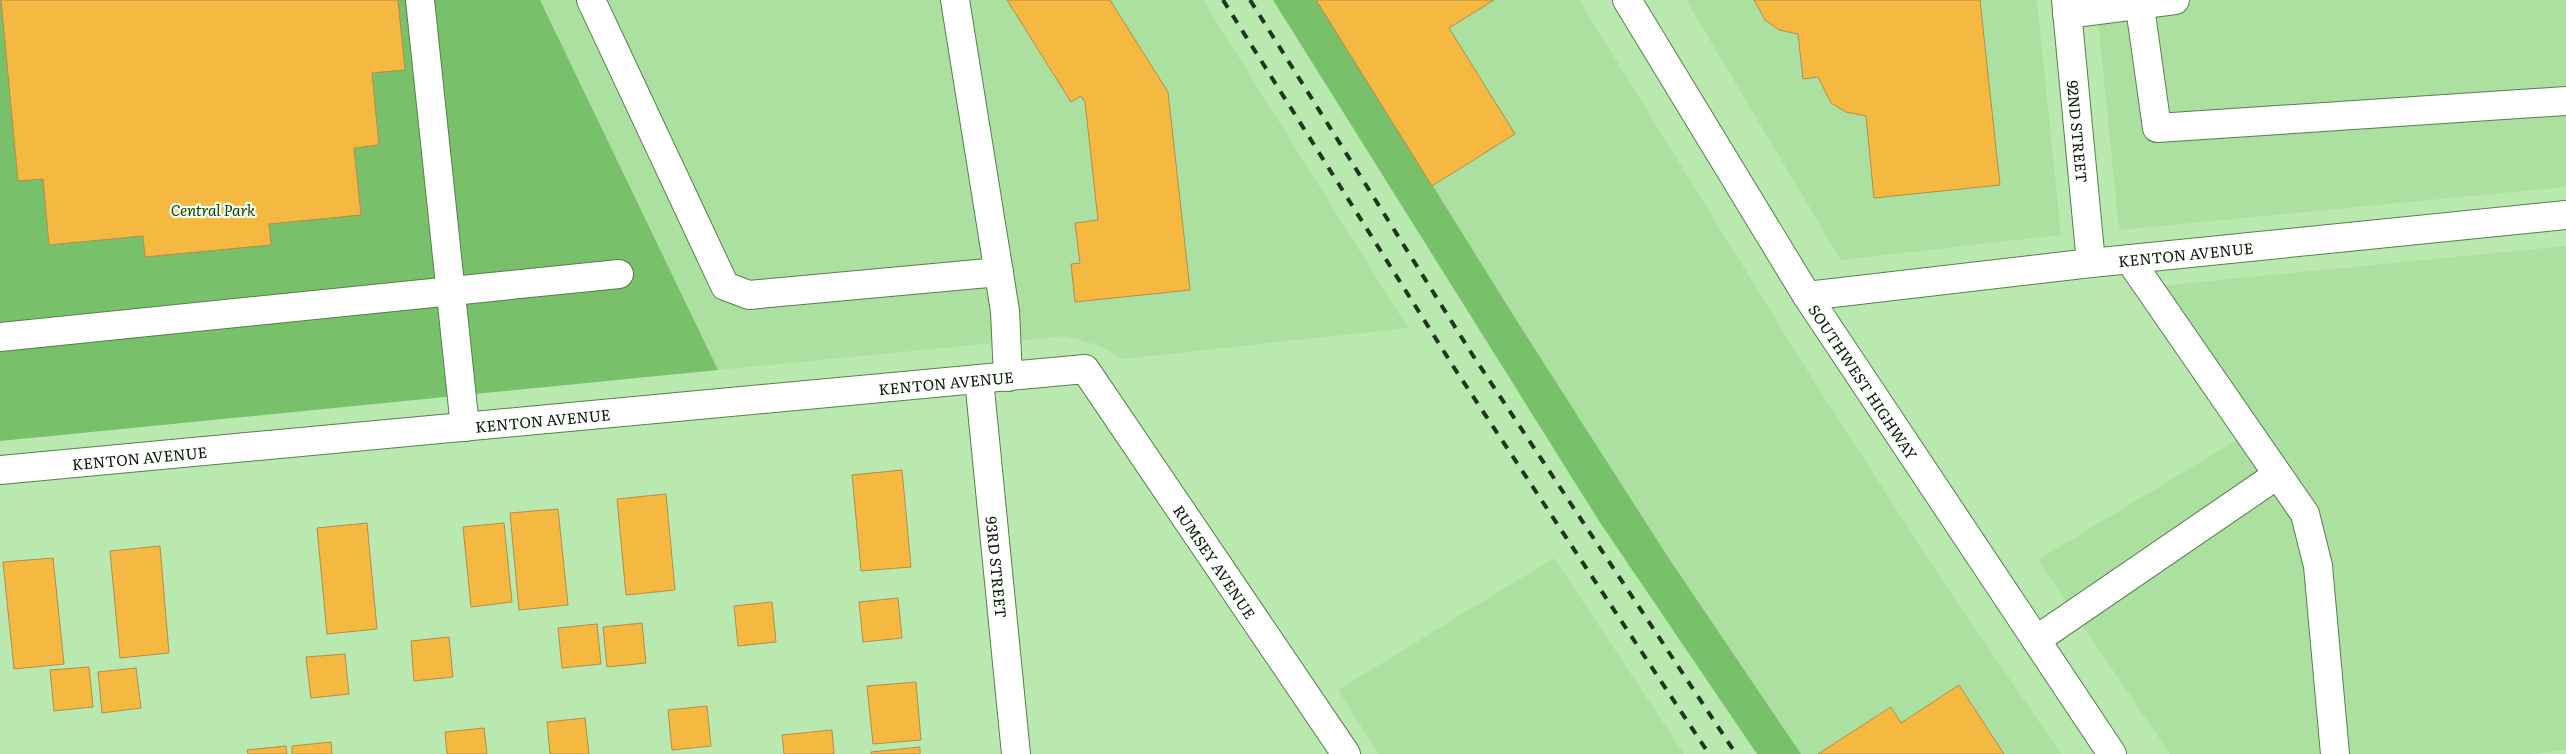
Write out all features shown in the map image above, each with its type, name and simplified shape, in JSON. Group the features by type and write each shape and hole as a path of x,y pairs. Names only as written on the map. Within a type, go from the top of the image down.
{"street":[{"path":"420,0 465,427"},
{"path":"591,0 725,286 749,295 998,272"},
{"path":"955,0 1005,311 1008,377"},
{"path":"2066,7 2175,0"},
{"path":"2139,2 2157,128 2566,100"},
{"name":"SOUTHWEST HIGHWAY","path":"1635,3 1807,296 2112,754"},
{"name":"92ND STREET","path":"2066,7 2090,263"},
{"name":"KENTON AVENUE","path":"1807,296 2090,263 2566,215"},
{"path":"2129,259 2305,514 2318,566 2336,754"},
{"path":"0,337 619,274"},
{"name":"KENTON AVENUE","path":"0,470 1084,370"},
{"name":"RUMSEY AVENUE","path":"1084,370 1346,754"},
{"name":"93RD STREET","path":"979,379 1016,754"},
{"path":"2036,640 2277,475"}],"shaded area":[{"path":"540,0 1203,0 1408,328 1123,359 1100,346 1066,336 718,370"},
{"path":"1317,0 1579,0 1815,383 1938,574 2061,754 1801,754 1666,554 1517,321"},
{"path":"1686,0 2037,0 2061,235 1841,260"},
{"path":"2096,0 2566,0 2566,187 2119,230"},
{"path":"2566,246 2566,750 2530,754 2170,754 2038,560 2248,433 2148,287"},
{"path":"1554,558 1684,754 1379,754 1338,690"}],"green space":[{"name":"Central Park","path":"0,0 540,0 718,370 0,441"},
{"path":"1273,0 1317,0 1517,321 1666,554 1801,754 1757,754 1599,521"}],"building":[{"path":"1,0 398,0 405,70 372,73 379,145 354,148 361,215 269,224 271,245 145,257 143,236 49,245 43,179 18,181"},
{"path":"1007,0 1110,0 1168,92 1190,290 1075,302 1071,264 1080,263 1075,223 1098,220 1085,102 1081,96 1071,102"},
{"path":"1316,0 1494,0 1449,28 1515,134 1432,186"},
{"path":"1754,0 1980,0 2000,185 1874,198 1866,116 1846,112 1831,103 1818,77 1803,79 1798,34 1779,30 1765,20"},
{"path":"902,470 911,567 861,571 852,475"},
{"path":"666,494 675,590 626,595 617,499"},
{"path":"558,509 568,605 519,610 510,513"},
{"path":"367,523 377,629 327,634 317,528"},
{"path":"504,523 512,602 471,607 463,527"},
{"path":"160,546 169,653 120,658 110,551"},
{"path":"53,558 64,664 14,669 3,562"},
{"path":"898,598 902,638 863,642 859,602"},
{"path":"772,602 776,642 738,646 734,606"},
{"path":"642,623 646,663 607,667 603,627"},
{"path":"597,624 601,664 562,668 558,628"},
{"path":"449,637 453,677 414,681 411,641"},
{"path":"345,654 349,694 311,698 306,657"},
{"path":"89,667 93,707 54,711 50,670"},
{"path":"136,668 141,708 102,713 98,672"},
{"path":"916,682 921,740 873,744 867,686"},
{"path":"1959,685 2004,754 1818,754 1891,707 1901,723"},
{"path":"707,706 711,746 672,750 668,710"},
{"path":"585,718 589,754 550,754 547,722"},
{"path":"484,728 487,754 447,754 445,732"},
{"path":"832,730 834,754 784,754 782,735"},
{"path":"331,742 332,754 292,754 292,746"},
{"path":"286,746 287,754 248,754 247,750"},
{"path":"920,747 920,754 871,754 871,752"}],"railway":[{"path":"1223,0 1453,366 1709,754"},
{"path":"1250,0 1472,354 1736,754"}]}
